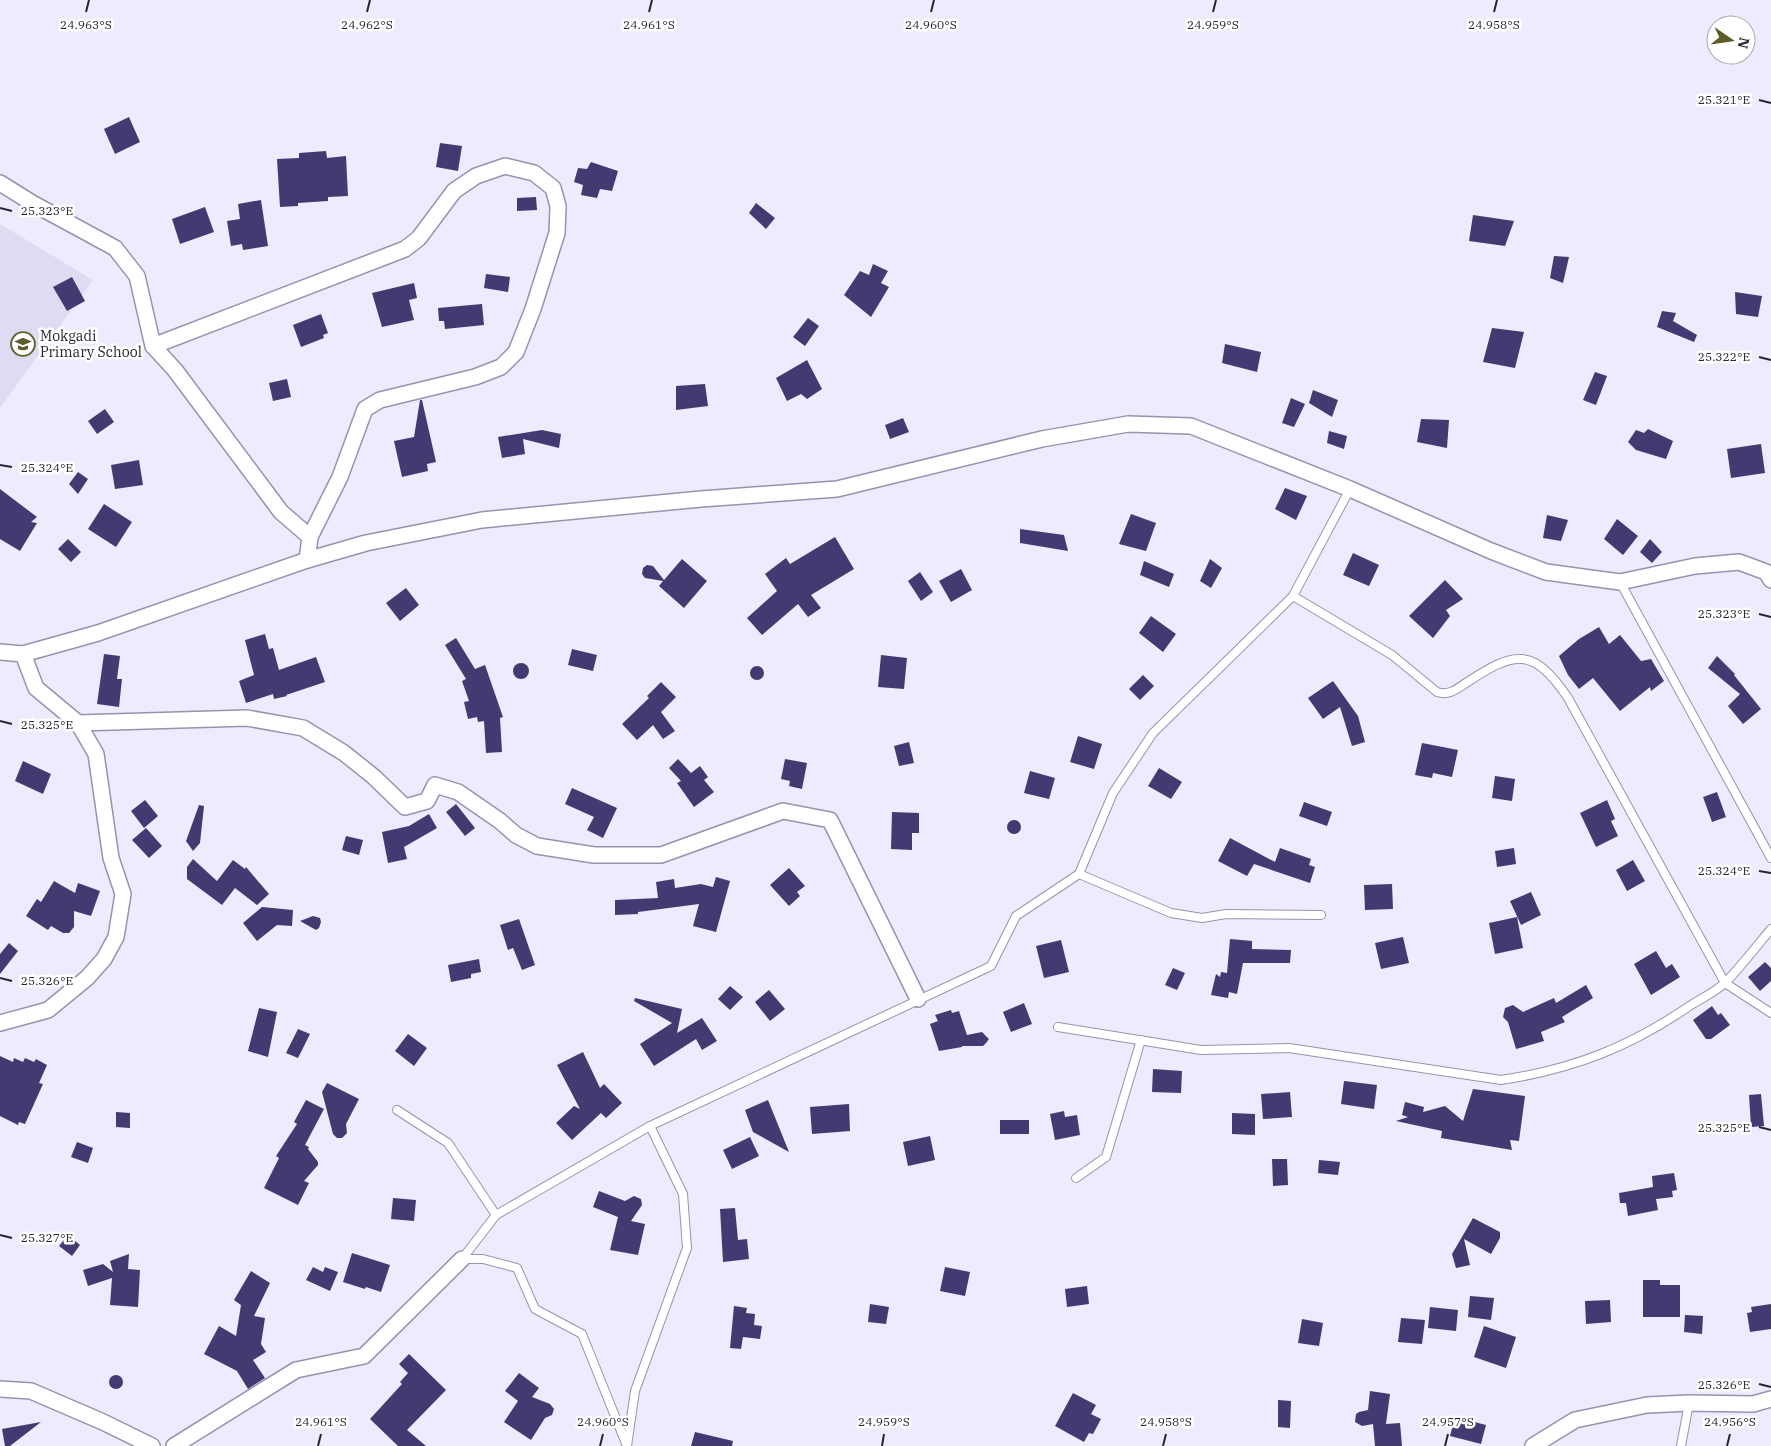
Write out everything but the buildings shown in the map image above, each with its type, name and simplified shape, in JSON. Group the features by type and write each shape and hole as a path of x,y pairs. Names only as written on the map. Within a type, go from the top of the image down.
{"street":[{"path":"153,346 406,249 419,238 454,192 476,176 505,166 534,173 552,188 558,206 557,234 533,309 516,352 501,368 475,377 380,400 364,409 340,478 310,537 307,560"},
{"path":"0,183 32,203 115,248 137,276 153,346 175,370 281,512 310,537"},
{"path":"0,652 23,654 98,633 307,560 366,543 482,520 701,499 837,489 1042,440 1128,424 1191,426 1350,489 1491,551 1546,572 1620,582 1695,566 1739,562 1769,574"},
{"path":"0,1023 48,1010 73,990 104,959 116,937 123,894 111,858 96,754 78,723 36,688 23,654"},
{"path":"78,723 247,718 303,728 344,753 374,777 405,807 427,800 436,786 440,787 458,792 500,821 516,835 537,846 594,855 661,855 784,811 830,820 918,999"},
{"path":"174,1446 296,1370 364,1356 462,1259"},
{"path":"0,1389 31,1392 103,1422 152,1446"},
{"path":"1534,1446 1575,1420 1647,1405 1689,1403 1753,1404 1771,1399"}],"lane":[{"path":"462,1259 496,1214 650,1126 990,966 1016,916 1079,874 1113,793 1153,733 1293,596 1350,489"},
{"path":"1620,582 1771,858"},
{"path":"1293,596 1392,655 1437,692 1450,693 1491,666 1507,660 1519,658 1545,669 1568,698 1725,983 1771,1013"},
{"path":"1079,874 1171,913 1202,918 1226,914 1321,915"},
{"path":"1058,1027 1201,1050 1288,1048 1501,1080 1535,1075 1591,1059 1634,1041 1725,983 1771,929"},
{"path":"1076,1178 1106,1157 1141,1040"},
{"path":"397,1110 448,1143 496,1214"},
{"path":"627,1446 635,1392 687,1248 683,1194 650,1126"},
{"path":"462,1259 482,1259 516,1268 535,1309 582,1334 627,1446"},
{"path":"1681,1446 1689,1403"}],"shaded area":[{"name":"Mokgadi Primary School","path":"0,224 93,280 0,408"}],"place":[{"name":"Mokgadi Primary School","path":"23,344"}]}
